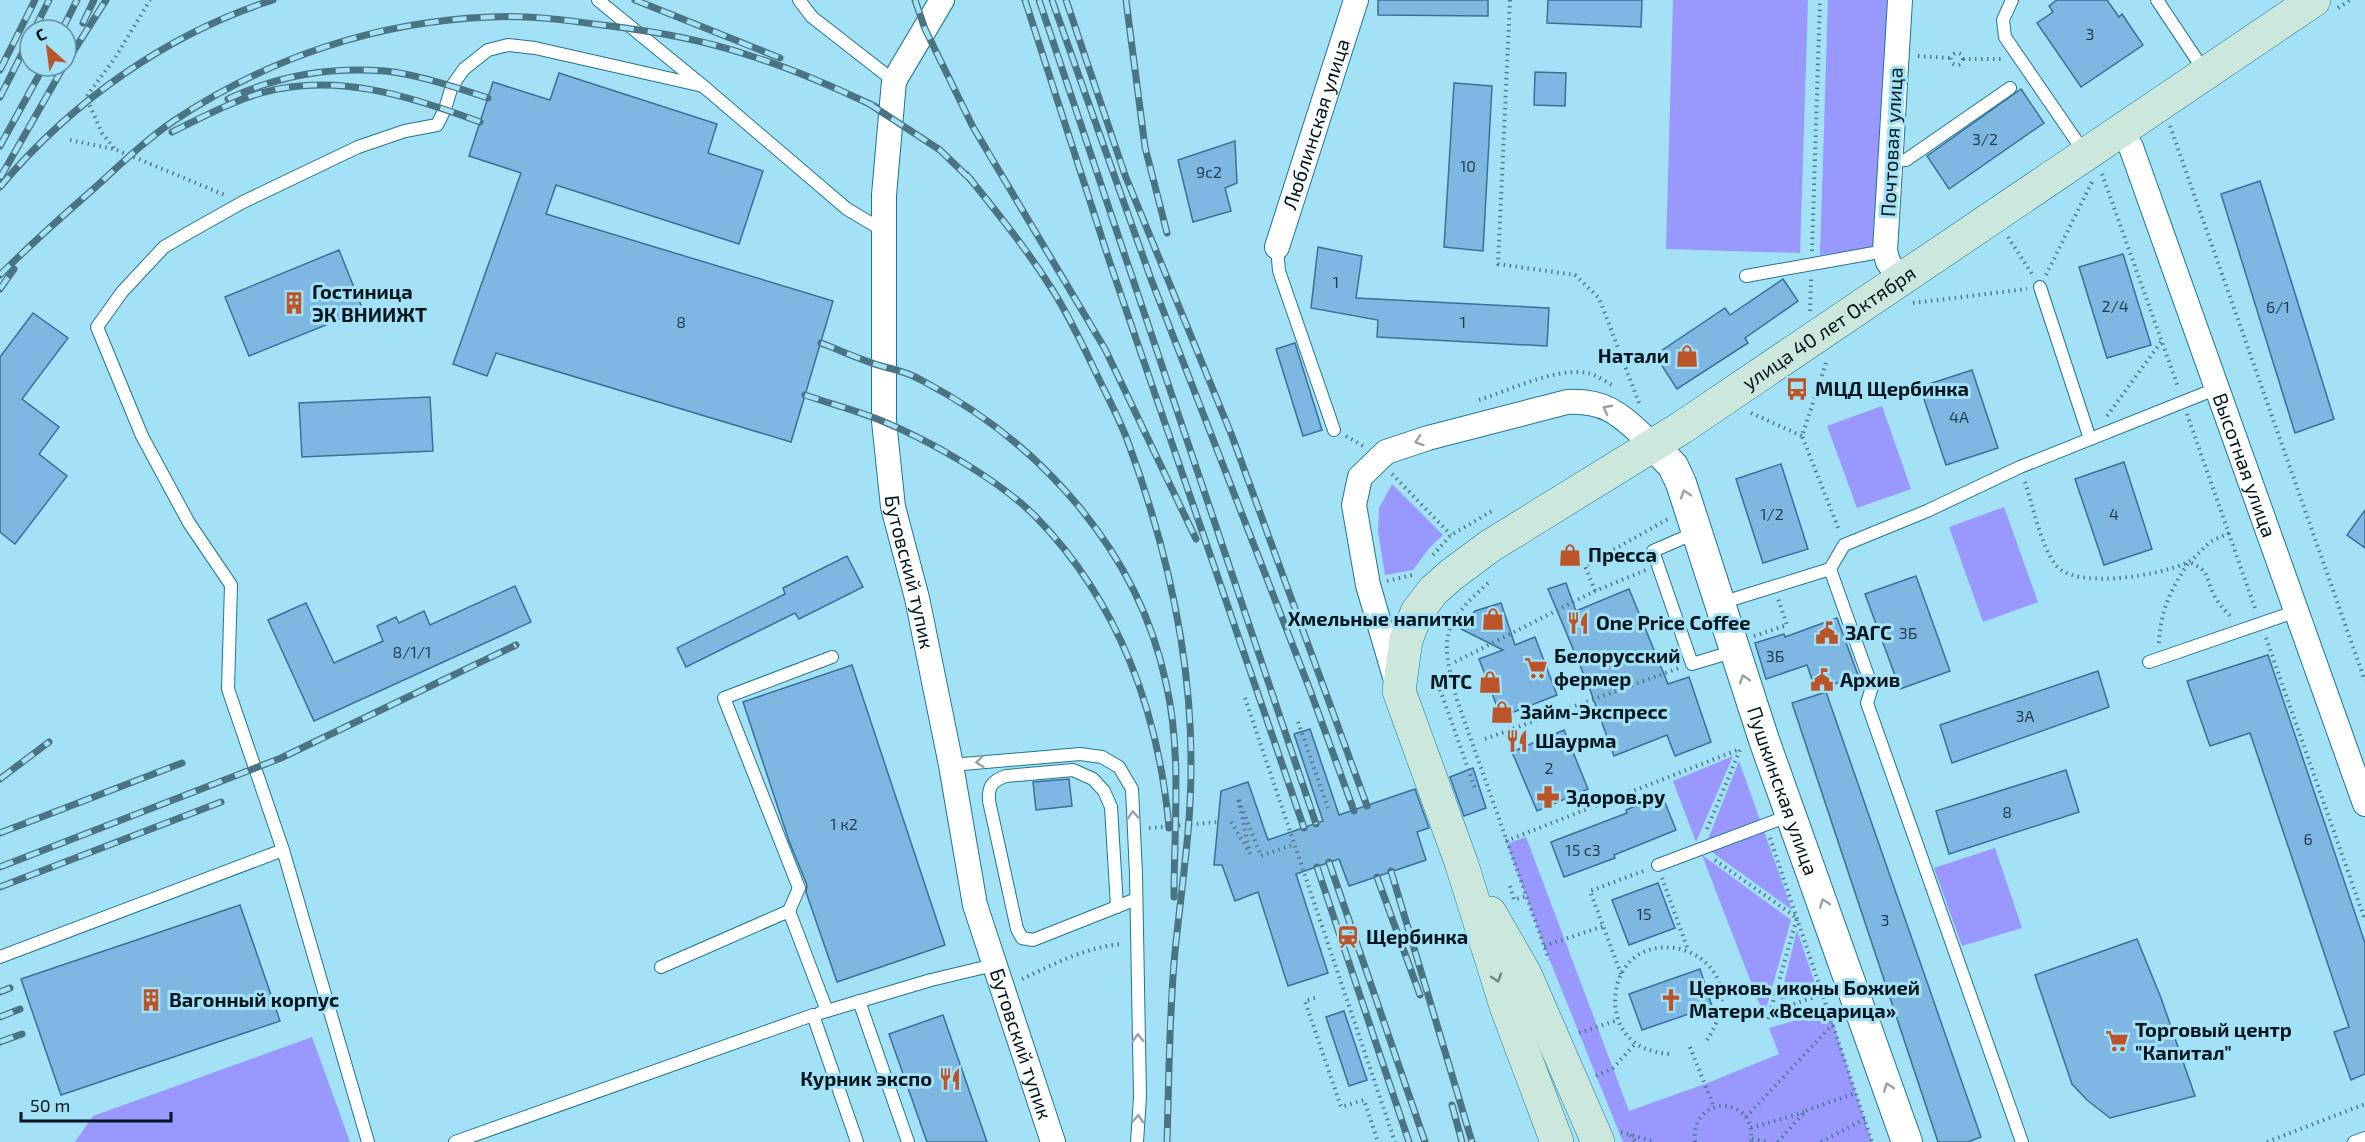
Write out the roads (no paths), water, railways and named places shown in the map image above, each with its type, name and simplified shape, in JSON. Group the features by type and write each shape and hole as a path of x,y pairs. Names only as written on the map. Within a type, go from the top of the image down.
{"main road":[{"name":"улица 40 лет Октября","path":"1399,691 1406,640 1417,612 1451,575 1490,546 1904,292 2085,153 2314,0"},
{"path":"1399,691 1461,862 1507,1009 1557,1142"},
{"path":"1461,862 1525,974 1598,1142"}],"street":[{"name":"Бутовский тупик","path":"942,0 894,81 884,231 884,421 893,507 916,598 951,765 975,905 1053,1142"},
{"name":"Люблинская улица","path":"1277,247 1356,0"},
{"name":"Почтовая улица","path":"1885,251 1900,0"},
{"name":"Высотная улица","path":"2120,130 2131,147 2365,804"},
{"path":"1885,251 1888,262 1904,292"},
{"path":"1399,691 1368,585 1354,505 1360,477 1386,452 1428,438 1568,402 1587,401 1606,407 1653,445"},
{"name":"Пушкинская улица","path":"1653,445 1673,466 1677,474 1686,524 1720,603 1734,647 1752,745 1907,1142"}],"lane":[{"path":"598,0 847,209 884,231"},
{"path":"799,0 812,17 894,81"},
{"path":"2012,0 2002,20 2005,37 2085,153"},
{"path":"2157,0 2206,73"},
{"path":"368,1142 283,850 228,689 231,585 189,523 142,436 97,327 122,292 164,247 243,202 358,147 405,131 437,125 452,86 464,69 488,51 508,45 535,48 703,86"},
{"path":"1891,161 1906,160 2010,88"},
{"path":"1277,247 1279,271 1334,430"},
{"path":"1746,276 1885,251"},
{"path":"2040,287 2090,439"},
{"path":"1720,603 1830,569 1844,545 1927,512 2020,467 2218,388"},
{"path":"1686,524 1653,550 1692,664 1734,647"},
{"path":"1830,569 1872,687 1867,704 2022,1142"},
{"path":"2154,660 2297,611"},
{"path":"661,967 789,911 799,888 724,698 832,657"},
{"path":"951,765 1080,754 1102,757 1119,766 1132,789 1140,1097 1137,1142"},
{"path":"1117,907 1111,807 1104,791 1093,780 1073,770 1006,776 996,779 989,786 989,801 1017,929 1022,938 1033,940 1136,900"},
{"path":"1658,866 1779,819"},
{"path":"0,957 283,850"},
{"path":"789,911 827,1011"},
{"path":"455,1142 813,1015 931,980 994,965"},
{"path":"859,1001 908,1142"},
{"path":"813,1015 857,1142"},
{"path":"2354,1142 2365,1138"}],"railway":[{"path":"0,70 35,0"},
{"path":"40,18 49,0"},
{"path":"68,18 77,0"},
{"path":"83,23 94,0"},
{"path":"78,44 106,0"},
{"path":"0,187 58,127 124,74 159,51 196,31 273,0"},
{"path":"635,0 780,58"},
{"path":"915,0 925,29 973,127 1105,349 1196,539"},
{"path":"1025,0 1110,263 1304,828"},
{"path":"1039,0 1316,824"},
{"path":"1052,0 1151,279 1310,690 1354,811"},
{"path":"1066,0 1125,175 1232,436 1367,806"},
{"path":"1126,0 1145,147 1167,233"},
{"path":"0,275 142,145 175,120 248,78 286,61 366,35 407,26 449,20 518,17 575,21 660,33 736,51 770,62 876,107"},
{"path":"0,97 18,62"},
{"path":"228,99 285,79 305,74 344,70 385,71 410,75 488,98"},
{"path":"0,146 37,78"},
{"path":"0,178 57,78"},
{"path":"172,132 261,93 289,87 317,85 345,86 400,96 480,122"},
{"path":"868,103 940,150 971,180"},
{"path":"967,175 1020,243 1057,297 1114,409 1142,481 1174,602 1187,685 1191,791 1173,976 1167,1142"},
{"path":"0,289 14,269"},
{"path":"821,343 869,362 914,376 966,406 1007,436 1044,469 1078,506 1108,546 1133,589 1152,635 1171,709 1176,763 1174,897"},
{"path":"805,395 882,421 922,439 964,463 1021,503 1065,550 1090,585 1129,660 1156,742 1169,828"},
{"path":"0,867 281,758 516,645"},
{"path":"0,779 49,742"},
{"path":"0,833 182,763"},
{"path":"0,887 221,802"},
{"path":"1329,862 1425,1142"},
{"path":"1317,867 1409,1142"},
{"path":"1391,871 1472,1142"},
{"path":"1377,877 1420,995"},
{"path":"0,992 10,988"},
{"path":"0,1017 20,1009"},
{"path":"0,1042 22,1034"},
{"path":"1452,1105 1462,1142"}],"place":[{"name":"Гостиница ЭК ВНИИЖТ","path":"294,303"},
{"name":"Натали","path":"1687,356"},
{"name":"МЦД Щербинка","path":"1797,389"},
{"name":"Пресса","path":"1570,555"},
{"name":"Хмельные напитки","path":"1493,619"},
{"name":"One Price Coffee","path":"1578,623"},
{"name":"ЗАГС","path":"1827,633"},
{"name":"Белорусский фермер","path":"1536,668"},
{"name":"Архив","path":"1822,680"},
{"name":"МТС","path":"1490,682"},
{"name":"Займ-Экспресс","path":"1502,712"},
{"name":"Шаурма","path":"1517,741"},
{"name":"Здоров.ру","path":"1548,797"},
{"name":"Щербинка","path":"1348,937"},
{"name":"Вагонный корпус","path":"151,1000"},
{"name":"Церковь иконы Божией Матери «Всецарица»","path":"1671,1000"},
{"name":"Торговый центр \"Капитал\"","path":"2117,1041"},
{"name":"Курник экспо","path":"950,1079"}]}
